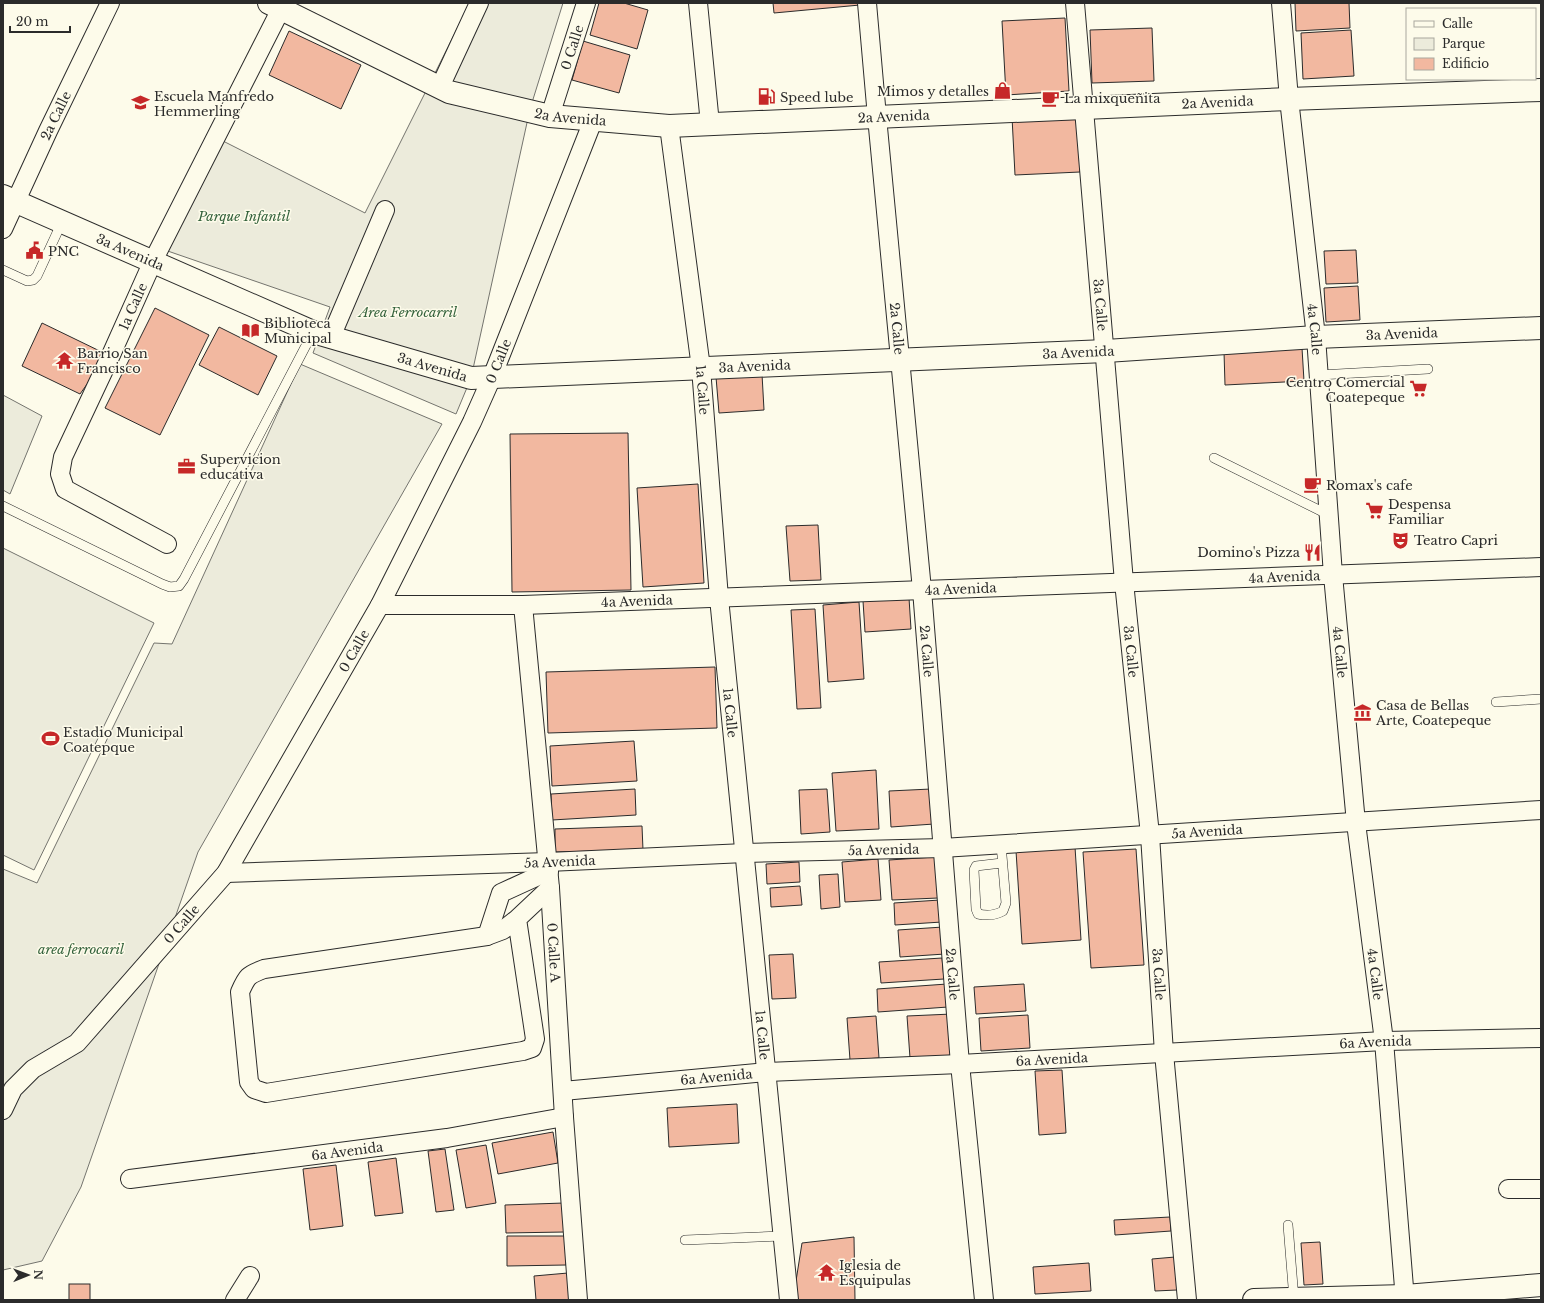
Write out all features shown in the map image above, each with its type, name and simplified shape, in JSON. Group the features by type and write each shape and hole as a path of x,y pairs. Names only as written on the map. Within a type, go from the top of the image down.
{"main road":[{"name":"2a Avenida","path":"278,5 449,92 550,116 594,118 669,126 1289,99 1541,90"},
{"name":"3a Avenida","path":"9,199 322,335 471,378 1106,351 1316,337 1541,328"},
{"path":"1254,1300 1405,1298 1541,1285"}],"street":[{"name":"2a Calle","path":"3,229 9,199 110,3"},
{"path":"440,87 479,3"},
{"name":"0 Calle","path":"550,116 586,3"},
{"path":"698,3 710,124"},
{"name":"2a Calle","path":"867,3 922,590 960,1064 984,1300"},
{"name":"3a Calle","path":"1075,3 1106,351 1124,582 1150,835 1164,1053 1186,1300"},
{"name":"4a Calle","path":"1281,3 1289,99 1316,337 1333,575 1356,823 1384,1041 1405,1298"},
{"name":"1a Calle","path":"167,544 65,489 60,474 63,457 111,355 152,261 278,5"},
{"name":"0 Calle","path":"3,1110 13,1089 33,1069 78,1043 226,873 380,605 472,422 492,377 594,118"},
{"name":"1a Calle","path":"669,126 701,368 718,598 745,853 789,1300"},
{"path":"322,335 385,210"},
{"name":"4a Avenida","path":"380,605 523,606 1541,567"},
{"name":"0 Calle A","path":"523,606 549,874 564,1117 578,1300"},
{"name":"5a Avenida","path":"226,873 549,874 745,853 942,848 1356,823 1541,810"},
{"path":"517,919 535,1039 532,1048 523,1051 266,1093 254,1089 249,1082 240,992 245,980 251,973 264,969 487,936 503,930 517,919 549,874"},
{"path":"487,936 501,893 549,874"},
{"name":"6a Avenida","path":"563,1091 767,1072 960,1064 1384,1041 1541,1038"},
{"name":"6a Avenida","path":"130,1179 447,1138 564,1117"},
{"path":"1508,1189 1541,1189"},
{"path":"235,1300 250,1276"}],"lane":[{"path":"3,270 27,281 33,280 37,276 62,222"},
{"path":"3,506 162,584 170,587 179,586 322,335"},
{"path":"1319,375 1428,369"},
{"path":"1214,458 1329,515"},
{"path":"1496,702 1541,700"},
{"path":"1001,844 1006,903 1003,911 997,914 978,914 976,909 974,870 976,866 1002,863"},
{"path":"1288,1225 1294,1299"},
{"path":"685,1240 783,1236"}],"green space":[{"name":"Area Ferrocarril","path":"470,3 563,3 530,109 471,378 456,414 313,353 330,307 159,248 223,141 365,213"},
{"name":"area ferrocaril","path":"300,364 442,424 198,852 81,1187 42,1261 3,1270 3,869 37,883 154,643 172,644"},
{"path":"3,395 42,416 10,494 3,490"},
{"name":"Estadio Municipal Coatepque","path":"3,548 154,623 34,870 3,855"}],"building":[{"path":"599,3 624,3 648,10 637,49 590,35"},
{"path":"773,3 860,3 860,5 774,13"},
{"path":"1295,3 1349,3 1350,28 1296,31"},
{"path":"1065,18 1069,91 1006,95 1002,21"},
{"path":"1152,28 1154,81 1092,83 1090,30"},
{"path":"1351,30 1354,76 1303,79 1301,33"},
{"path":"289,31 361,65 341,109 269,75"},
{"path":"583,41 630,55 619,93 572,80"},
{"path":"1077,113 1080,172 1015,175 1012,117"},
{"path":"1356,250 1358,283 1326,284 1324,251"},
{"path":"1358,286 1360,320 1326,322 1324,288"},
{"path":"155,308 209,335 160,435 105,408"},
{"name":"Barrio San Francisco","path":"42,323 108,355 80,394 22,366"},
{"path":"219,327 277,356 258,395 199,365"},
{"path":"1302,348 1304,381 1225,385 1224,352"},
{"path":"762,374 764,410 719,413 716,377"},
{"path":"628,433 631,590 512,592 510,434"},
{"path":"698,484 704,583 643,587 637,488"},
{"path":"818,525 821,580 790,581 786,526"},
{"path":"909,598 911,629 865,632 863,601"},
{"path":"859,602 864,679 828,682 823,605"},
{"path":"815,609 821,708 797,709 791,610"},
{"path":"715,667 717,728 548,733 546,672"},
{"path":"634,741 637,781 552,786 550,746"},
{"path":"876,770 879,829 836,831 832,773"},
{"path":"635,789 636,815 552,820 551,794"},
{"path":"827,789 830,832 801,834 799,790"},
{"path":"931,789 934,824 891,827 889,791"},
{"path":"642,826 643,850 555,852 555,829"},
{"path":"1075,847 1081,940 1022,944 1016,851"},
{"path":"1136,849 1144,965 1091,968 1083,852"},
{"path":"935,857 938,898 892,900 889,860"},
{"path":"878,859 881,900 845,902 842,862"},
{"path":"799,862 800,882 767,884 766,864"},
{"path":"838,874 840,907 821,909 819,875"},
{"path":"800,886 802,905 771,907 770,888"},
{"path":"940,900 942,922 895,925 894,903"},
{"path":"943,927 945,954 900,957 898,930"},
{"path":"793,954 796,998 772,999 769,955"},
{"path":"942,958 944,979 881,983 879,962"},
{"path":"947,984 948,1007 878,1012 877,989"},
{"path":"1024,984 1026,1011 976,1014 974,987"},
{"path":"952,1014 955,1055 910,1058 907,1016"},
{"path":"1028,1015 1030,1048 981,1051 979,1018"},
{"path":"876,1016 879,1058 850,1060 847,1018"},
{"path":"1062,1070 1066,1133 1039,1135 1035,1071"},
{"path":"737,1104 739,1143 669,1147 667,1108"},
{"path":"553,1132 558,1163 498,1174 492,1143"},
{"path":"486,1145 496,1203 466,1208 456,1150"},
{"path":"445,1149 454,1210 436,1212 428,1151"},
{"path":"396,1158 403,1213 375,1216 368,1162"},
{"path":"336,1165 343,1226 310,1230 303,1169"},
{"path":"564,1203 565,1232 506,1233 505,1205"},
{"path":"1170,1217 1171,1231 1115,1235 1114,1220"},
{"path":"507,1236 566,1236 566,1265 507,1266"},
{"name":"Iglesia de Esquipulas","path":"854,1237 855,1300 793,1300 802,1243"},
{"path":"1320,1242 1323,1284 1304,1285 1301,1243"},
{"path":"1175,1257 1177,1290 1155,1291 1152,1259"},
{"path":"1089,1263 1091,1291 1035,1294 1033,1267"},
{"path":"568,1273 571,1300 536,1300 534,1276"},
{"path":"69,1284 90,1284 90,1300 69,1300"}],"place":[{"name":"Mimos y detalles","path":"1002,91"},
{"name":"Speed lube","path":"767,97"},
{"name":"La mixqueñita","path":"1051,98"},
{"name":"Escuela Manfredo Hemmerling","path":"141,103"},
{"name":"PNC","path":"35,251"},
{"name":"Biblioteca Municipal","path":"251,330"},
{"name":"Barrio San Francisco","path":"64,360"},
{"name":"Centro Comercial Coatepeque","path":"1418,389"},
{"name":"Supervicion educativa","path":"187,466"},
{"name":"Romax's cafe","path":"1313,485"},
{"name":"Despensa Familiar","path":"1375,511"},
{"name":"Teatro Capri","path":"1401,540"},
{"name":"Domino's Pizza","path":"1313,552"},
{"name":"Casa de Bellas Arte, Coatepeque","path":"1363,712"},
{"name":"Estadio Municipal Coatepque","path":"50,739"},
{"name":"Iglesia de Esquipulas","path":"826,1272"}],"park label":[{"name":"Parque Infantil","path":"244,216"}]}
